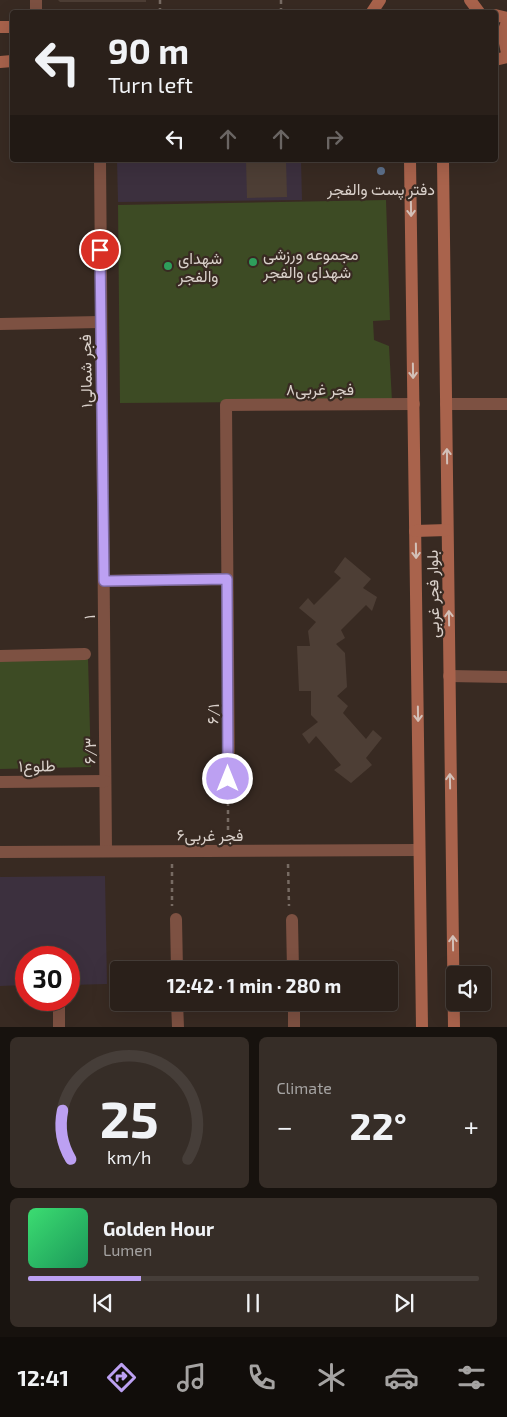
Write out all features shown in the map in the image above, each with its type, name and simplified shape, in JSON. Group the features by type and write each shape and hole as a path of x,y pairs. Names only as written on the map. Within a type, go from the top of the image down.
{"main road":[{"path":"470,0 478,10"},
{"path":"507,22 503,33 507,53"},
{"name":"بلوار فجر غربی","path":"410,162 422,1027"},
{"name":"بلوار فجر غربی","path":"443,162 454,1027"},
{"path":"415,530 448,530"}],"street":[{"name":"فجر شمالی۱","path":"100,162 100,322 104,581"},
{"path":"0,324 100,322"},
{"name":"فجر غربی۸","path":"226,405 414,404"},
{"path":"446,404 507,404"},
{"name":"۶/۱","path":"226,405 228,779"},
{"path":"104,581 227,579"},
{"name":"۱","path":"104,581 105,653"},
{"name":"۶/۳","path":"105,653 106,850"},
{"path":"0,656 85,654"},
{"path":"449,676 507,677"},
{"name":"طلوع۱","path":"0,782 105,781"},
{"name":"فجر غربی۶","path":"0,852 419,850"},
{"path":"176,919 177,961"},
{"path":"292,920 293,961"},
{"path":"59,1011 59,1027"},
{"path":"177,1011 178,1027"},
{"path":"294,1011 294,1027"}],"path":[{"path":"228,779 228,850"},
{"path":"172,850 172,919 176,919"},
{"path":"288,850 289,920 292,920"}],"shaded area":[{"path":"117,162 301,162 302,200 118,202"},
{"path":"105,876 107,984 80,985 80,946 15,946 15,985 0,986 0,877"}],"green space":[{"name":"مجموعه ورزشی شهدای والفجر","path":"386,200 390,320 373,321 374,340 389,346 392,401 120,403 118,205"},
{"path":"88,658 91,767 0,769 0,661"}],"building":[{"path":"58,0 146,0 146,2 60,2"},
{"path":"246,162 286,162 287,197 247,198"},
{"path":"345,557 371,579 363,588 377,597 372,611 366,605 341,630 345,638 336,644 345,653 347,687 337,696 348,706 343,713 366,739 373,730 382,738 366,758 372,765 351,783 334,770 341,765 316,736 309,744 302,734 318,722 311,715 311,691 299,691 297,646 310,646 308,631 316,622 299,608 308,598 314,605 341,578 334,572"}],"place":[{"name":"دفتر پست والفجر","path":"381,171"},
{"name":"مجموعه ورزشی شهدای والفجر","path":"253,262"},
{"name":"شهدای والفجر","path":"168,266"}],"route":[{"path":"100,250 104,581 227,579 228,779"}]}
